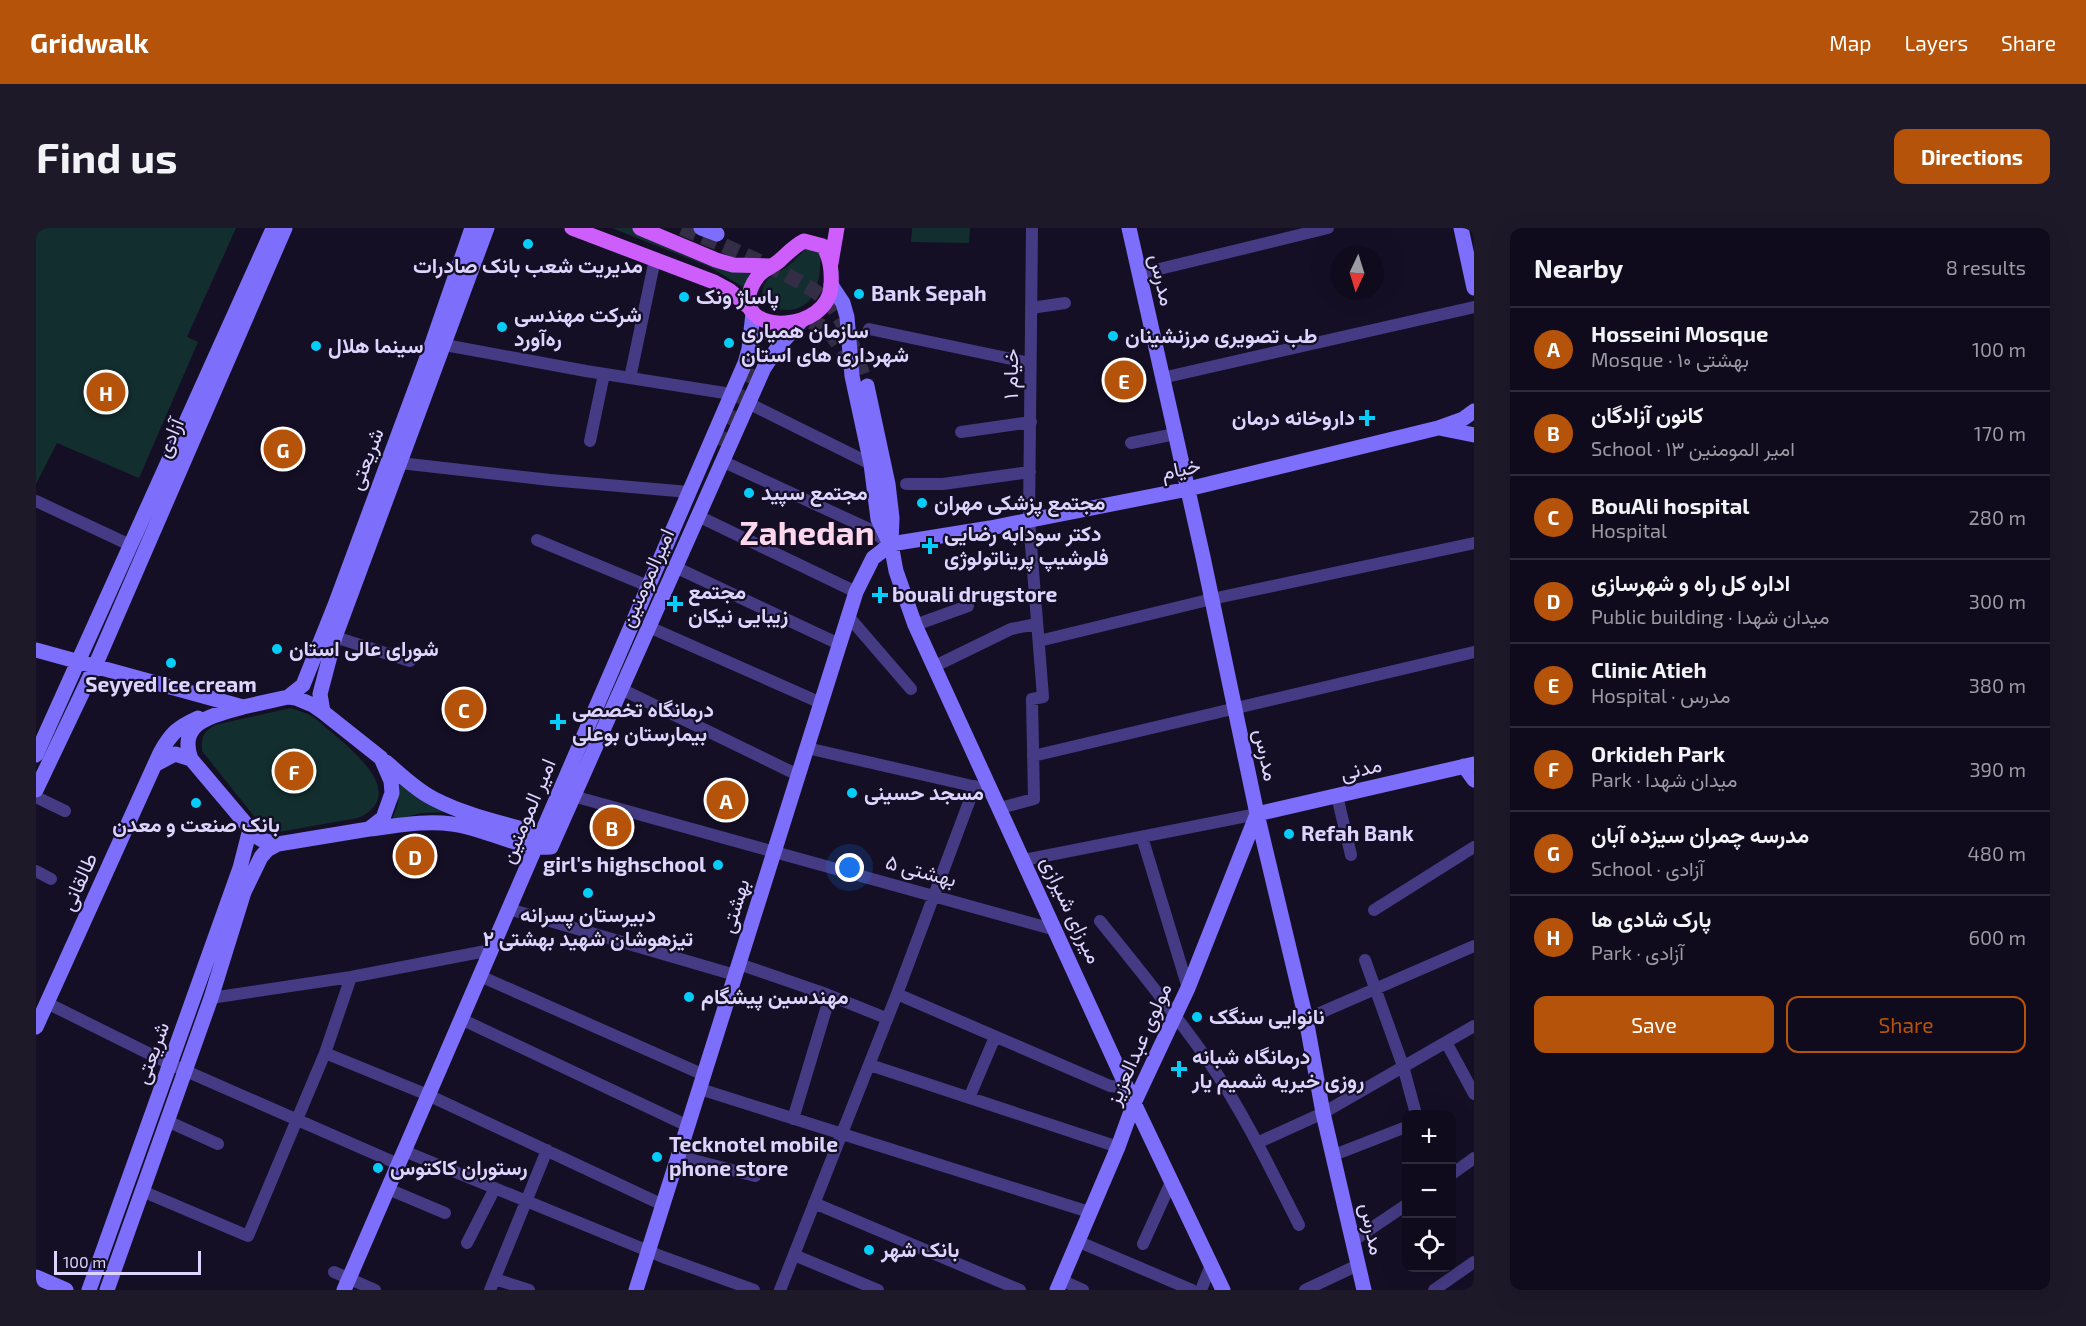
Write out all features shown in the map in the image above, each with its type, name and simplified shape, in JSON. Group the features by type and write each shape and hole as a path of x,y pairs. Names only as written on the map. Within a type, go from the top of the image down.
{"main road":[{"name":"آزادی","path":"36,754 273,228"},
{"name":"آزادی","path":"36,790 95,666 285,228"},
{"name":"شریعتی","path":"288,697 303,685 439,343 472,228"},
{"path":"323,712 320,694 335,637 400,463 439,343 487,228"},
{"path":"572,228 599,233 654,259 714,282 729,290 759,318 776,323 802,320 819,310 827,302 837,228"},
{"path":"640,228 725,262 771,266"},
{"path":"701,228 717,235"},
{"path":"798,244 806,228"},
{"name":"مدرس","path":"1129,228 1188,489 1257,814 1306,1019 1323,1113 1364,1290"},
{"path":"1461,228 1474,288"},
{"path":"752,311 748,303 751,287 759,275 798,244 804,241 823,246 829,256 831,266"},
{"path":"831,285 843,303 847,317 852,376 871,464 878,519 891,544"},
{"name":"امیر المومنین","path":"346,1284 731,394 749,349 752,311"},
{"name":"امیرالمومنین","path":"538,841 551,847 748,403 771,356 802,320"},
{"path":"867,386 888,484 891,544"},
{"name":"خیام","path":"891,544 990,528 1188,489 1438,428 1474,411"},
{"path":"1438,428 1474,435"},
{"path":"651,580 667,555 718,445"},
{"name":"بهشتی","path":"636,1290 856,592 873,558 891,544"},
{"name":"میرزای شیرازی","path":"891,544 896,571 933,667 1223,1290"},
{"path":"36,650 243,707"},
{"path":"288,697 304,701 323,712 433,799 538,841 453,824 419,824 369,829 278,844 262,840 191,759 187,741 190,732 197,725 214,715 288,697"},
{"name":"طالقانی","path":"36,1027 171,735 180,726 214,715"},
{"path":"156,764 175,754 191,759"},
{"path":"369,829 383,818 392,793 391,781 381,758"},
{"path":"1469,765 1474,780"},
{"name":"مدنی","path":"1257,814 1469,765"},
{"name":"مولوی عبدالعزیز","path":"1059,1285 1118,1147 1134,1103 1188,988 1257,814"},
{"name":"شریعتی","path":"107,1290 211,998 247,869 250,829"},
{"name":"شریعتی","path":"89,1290 170,1064 247,869 267,850 278,844"},
{"path":"36,1277 66,1290"}],"street":[{"name":"خیام ۱","path":"1032,228 1029,520 1043,697 1032,699 1033,756"},
{"path":"1139,274 1328,228"},
{"path":"630,378 654,259"},
{"path":"1031,308 1065,303"},
{"path":"1162,378 1474,307"},
{"path":"868,329 1030,363"},
{"path":"439,343 586,371 731,394"},
{"path":"590,441 604,374"},
{"path":"748,403 871,464"},
{"path":"961,432 1031,422"},
{"path":"1131,443 1175,434"},
{"path":"722,461 869,529 891,544"},
{"path":"400,463 550,480 689,492"},
{"path":"906,484 943,484 1030,472"},
{"path":"36,501 130,545"},
{"path":"698,516 856,592"},
{"path":"537,540 651,580"},
{"path":"1039,641 1212,599 1474,543"},
{"path":"675,567 839,644"},
{"path":"915,625 968,606"},
{"path":"848,616 911,689"},
{"path":"933,667 1011,629 1036,624"},
{"path":"649,627 821,703"},
{"path":"335,637 410,661"},
{"path":"1000,808 1034,799 1033,756 1474,652"},
{"path":"621,689 798,775"},
{"path":"807,748 992,790"},
{"path":"780,1290 870,1065 975,786"},
{"name":"بهشتی ۵","path":"573,796 1056,930"},
{"path":"1337,796 1351,855"},
{"path":"36,797 65,811"},
{"path":"1024,860 1257,814"},
{"path":"1142,837 1188,988"},
{"path":"1374,910 1474,847"},
{"path":"36,871 51,879"},
{"path":"509,909 624,942 737,969 830,996 886,1018"},
{"path":"1100,921 1210,1063 1257,1143 1299,1225"},
{"path":"1306,1019 1474,946"},
{"path":"211,998 351,977 491,950"},
{"path":"1365,960 1403,1066 1415,1110"},
{"path":"480,976 595,1027 702,1082 793,1119 1089,1212"},
{"path":"142,1191 248,1236 325,1053 351,977"},
{"path":"897,994 1110,1086 1129,1088"},
{"path":"793,1119 830,996"},
{"path":"47,1003 170,1064 297,1119 495,1188 649,1251 754,1290"},
{"path":"461,1019 688,1126"},
{"path":"1257,1143 1323,1113 1474,1026"},
{"path":"969,1098 995,1036"},
{"path":"1446,1042 1474,1094"},
{"path":"325,1053 428,1095 663,1205"},
{"path":"870,1065 1118,1147"},
{"path":"168,1121 218,1143"},
{"path":"1334,1155 1402,1129"},
{"path":"529,1290 493,1284 547,1150"},
{"path":"678,1156 755,1176"},
{"path":"1456,1171 1474,1158"},
{"path":"1143,1244 1172,1180"},
{"path":"467,1243 495,1188"},
{"path":"387,1189 445,1213"},
{"path":"814,1203 1020,1290"},
{"path":"1354,1240 1402,1208"},
{"path":"1077,1240 1192,1290"},
{"path":"794,1255 878,1290"},
{"path":"1434,1290 1474,1262"},
{"path":"1201,1290 1211,1265"},
{"path":"1305,1290 1358,1265"},
{"path":"334,1272 346,1284 375,1290"},
{"path":"1059,1285 1083,1290"}],"green space":[{"path":"36,228 236,228 187,337 198,342 139,478 57,443 36,484"},
{"path":"612,228 632,228 693,253 753,269 743,287 710,267"},
{"path":"912,228 970,228 969,243 911,242"},
{"path":"812,246 821,255 820,273 815,291 808,302 799,308 788,310 778,309 769,304 764,298 763,289 768,279 787,267"},
{"path":"291,708 316,719 367,767 376,781 379,795 374,807 358,818 273,833 265,830 202,751 204,736 215,725"},
{"path":"397,780 452,812 422,813 392,820 398,804"}],"tunnel":[{"path":"682,228 785,274 822,296 838,315 867,386"},
{"path":"718,445 758,355 775,335 792,326 811,322 828,329 853,366"}],"place":[{"name":"مدیریت شعب بانک صادرات","path":"528,244"},
{"name":"Bank Sepah","path":"859,294"},
{"name":"پاساژ ونک","path":"684,297"},
{"name":"شرکت مهندسی ره‌آورد","path":"502,327"},
{"name":"طب تصویری مرزنشینان","path":"1113,336"},
{"name":"سازمان همیاری شهرداری های استان","path":"729,343"},
{"name":"سینما هلال","path":"316,346"},
{"name":"Clinic Atieh","path":"1124,380"},
{"name":"پارک شادی ها","path":"106,392"},
{"name":"داروخانه درمان","path":"1367,418"},
{"name":"مدرسه چمران سیزده آبان","path":"283,449"},
{"name":"مجتمع سپید","path":"749,493"},
{"name":"مجتمع پزشکی مهران","path":"922,503"},
{"name":"دکتر سودابه رضایی فلوشیپ پریناتولوژی","path":"930,546"},
{"name":"bouali drugstore","path":"880,595"},
{"name":"مجتمع زیبایی نیکان","path":"675,604"},
{"name":"شورای عالی استان","path":"277,649"},
{"name":"Seyyed Ice cream","path":"171,663"},
{"name":"BouAli hospital","path":"464,709"},
{"name":"درمانگاه تخصصی بیمارستان بوعلی","path":"558,722"},
{"name":"Orkideh Park","path":"294,771"},
{"name":"مسجد حسینی","path":"852,793"},
{"name":"Hosseini Mosque","path":"726,800"},
{"name":"بانک صنعت و معدن","path":"196,803"},
{"name":"کانون آزادگان","path":"612,827"},
{"name":"Refah Bank","path":"1289,834"},
{"name":"اداره کل راه و شهرسازی","path":"415,856"},
{"name":"girl's highschool","path":"718,865"},
{"name":"دبیرستان پسرانه تیزهوشان شهید بهشتی ۲","path":"588,893"},
{"name":"مهندسین پیشگام","path":"689,997"},
{"name":"نانوایی سنگک","path":"1197,1017"},
{"name":"درمانگاه شبانه روزی خیریه شمیم یار","path":"1179,1069"},
{"name":"Tecknotel mobile phone store","path":"657,1157"},
{"name":"رستوران کاکتوس","path":"378,1168"},
{"name":"بانک شهر","path":"869,1250"}],"district":[{"name":"Zahedan","path":"807,533"}]}
